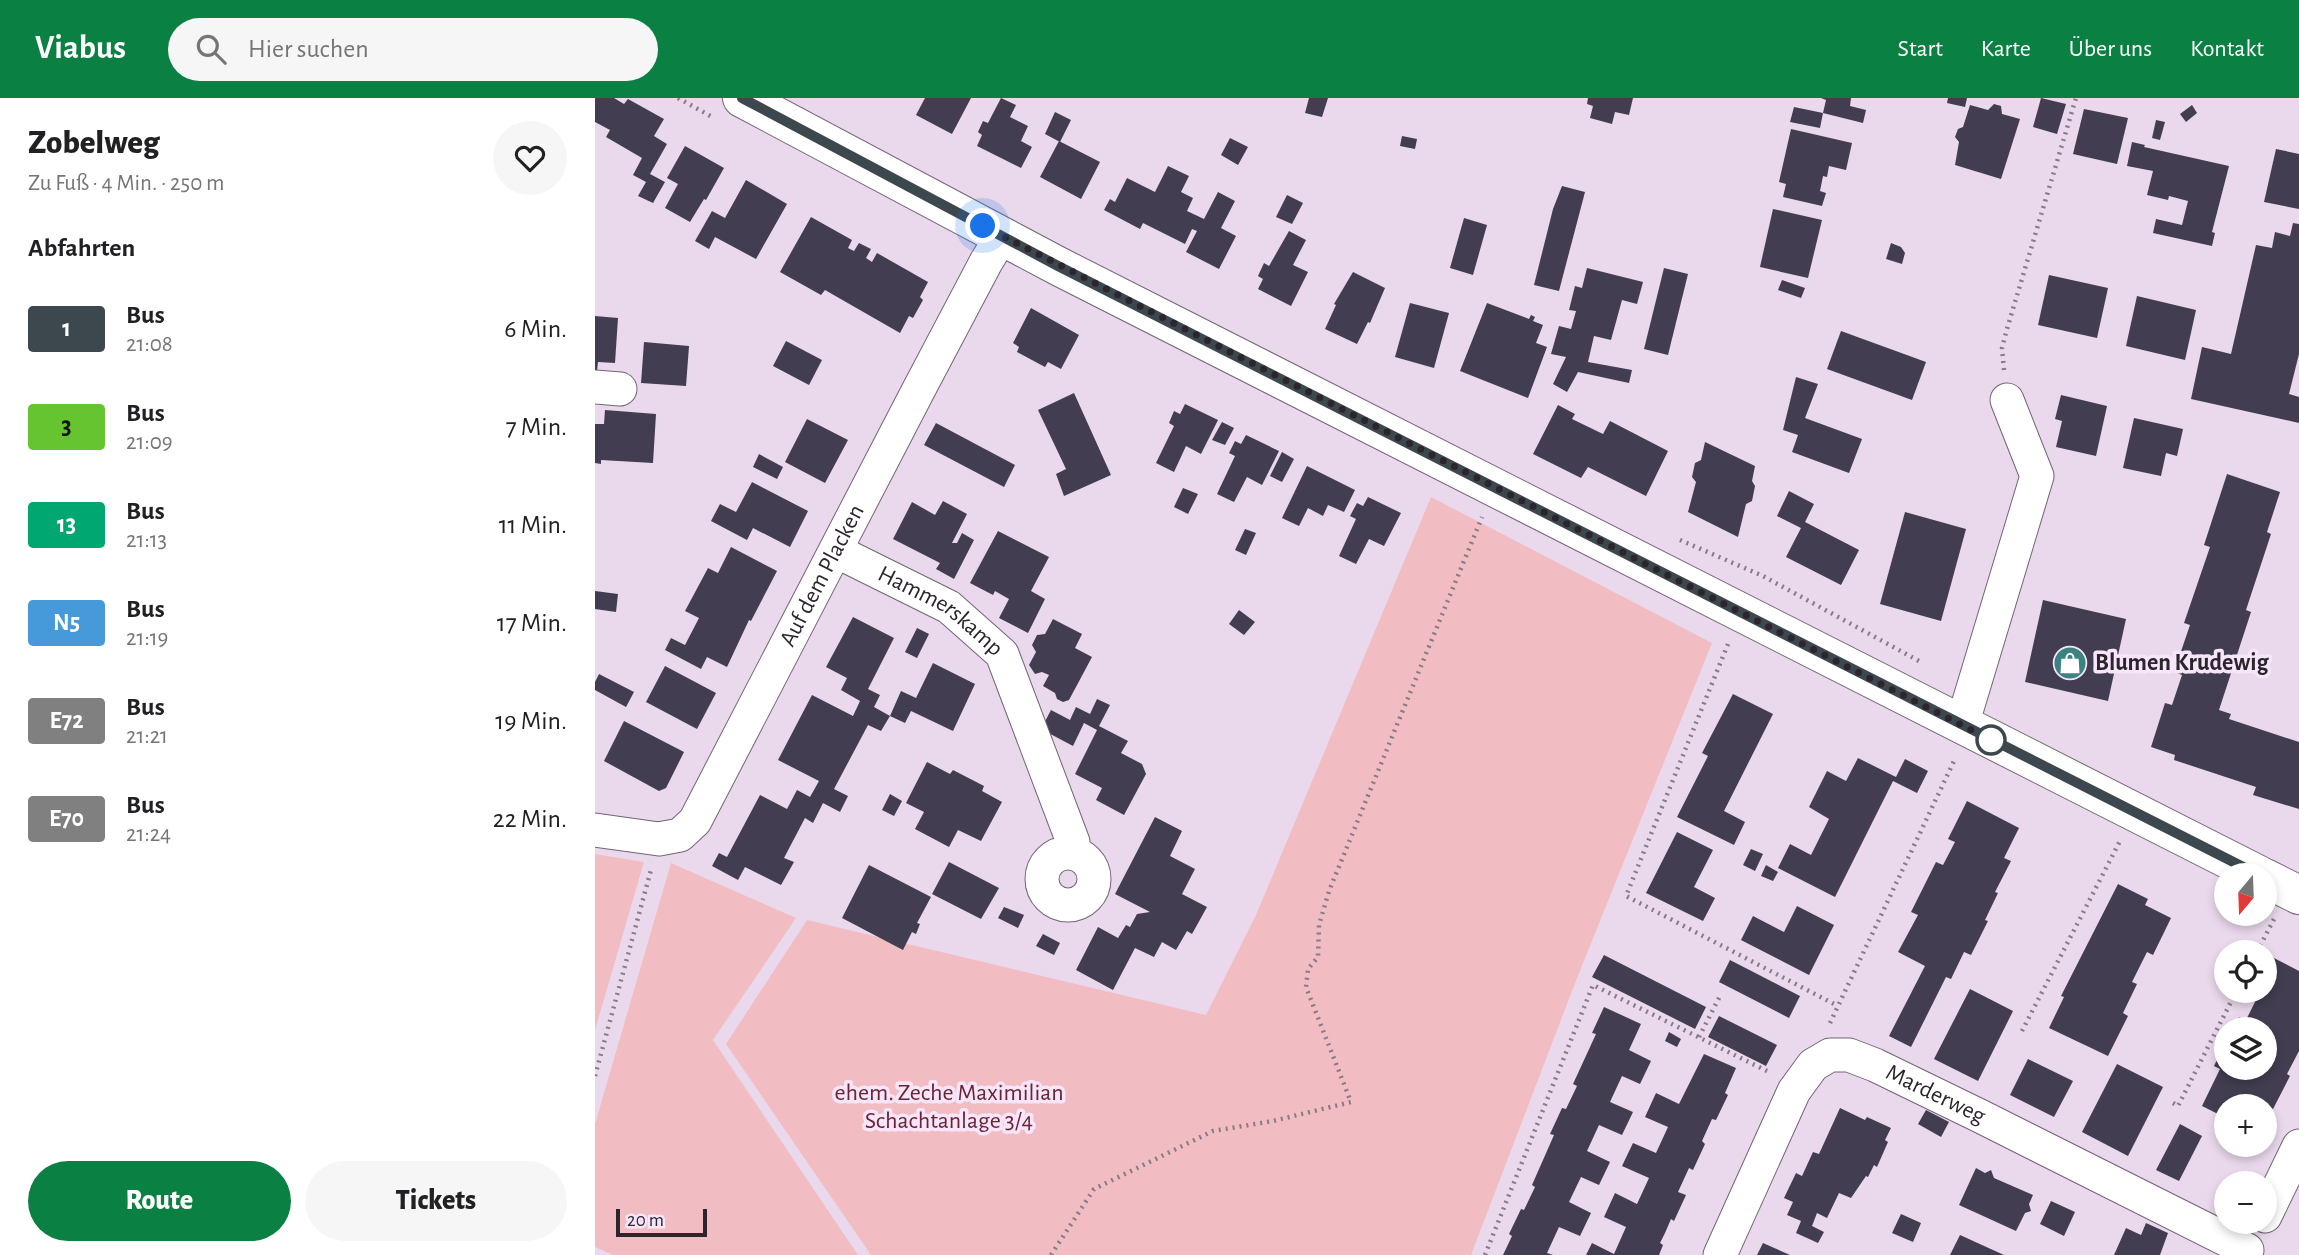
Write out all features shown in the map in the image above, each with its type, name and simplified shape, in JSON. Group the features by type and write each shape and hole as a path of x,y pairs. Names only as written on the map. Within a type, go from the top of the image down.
{"street":[{"path":"742,98 1959,741 2232,863"},
{"name":"Auf dem Placken","path":"659,839 680,835 695,821 1002,236"},
{"path":"1959,741 2037,477 2007,400"},
{"name":"Hammerskamp","path":"836,551 949,607 1002,654 1073,842 1069,852"},
{"path":"595,830 659,839"},
{"path":"1720,1255 1798,1086 1813,1065 1830,1055"},
{"name":"Marderweg","path":"1830,1055 1849,1055 1875,1065 2251,1242"},
{"path":"2277,1191 2299,1146"}],"path":[{"path":"2007,400 2002,348 2076,98"},
{"path":"1051,1255 1094,1189 1213,1132 1351,1102 1306,987 1308,970 1318,957 1319,925 1329,891 1483,516"},
{"path":"1729,641 1626,896 1838,1006"},
{"path":"1830,1055 1830,1024 1959,741"},
{"path":"595,1076 659,839"},
{"path":"2022,1031 2121,839"},
{"path":"2265,940 2287,907"},
{"path":"1485,1255 1593,985 1798,1086"},
{"path":"1699,1037 1720,996"},
{"path":"2173,1102 2178,1106 2230,1003"}],"green space":[{"name":"ehem. Zeche Maximilian Schachtanlage 3/4","path":"1431,497 1712,643 1577,978 1471,1255 871,1255 726,1044 807,920 1206,1015 1256,915"},
{"path":"595,854 644,862 595,1030"},
{"path":"671,863 796,918 713,1040 858,1255 613,1255 595,1247 595,1124"}],"building":[{"path":"595,98 614,98 624,104 628,99 664,119 654,136 667,144 650,174 665,182 653,203 638,196 646,182 633,175 642,158 606,137 610,130 595,122"},
{"path":"925,98 971,98 952,134 916,115"},
{"path":"1001,98 1016,105 1010,117 1028,126 1021,141 1032,147 1021,168 977,146 982,135 978,132 983,121 988,123"},
{"path":"1309,98 1328,98 1322,117 1305,113"},
{"path":"1588,98 1633,98 1629,115 1615,112 1612,124 1590,118 1593,106 1587,104"},
{"path":"1821,98 1851,98 1850,106 1866,110 1863,123 1823,113 1826,100"},
{"path":"1948,98 1967,98 1965,107 1947,103"},
{"path":"2041,98 2066,104 2057,134 2033,127"},
{"path":"1994,104 2001,106 2002,114 2020,119 2001,179 1955,165 1959,142 1955,137 1958,129 1963,127 1970,105 1988,110"},
{"path":"2192,105 2197,113 2186,122 2180,114"},
{"path":"1794,107 1823,113 1820,128 1790,122"},
{"path":"2084,109 2128,118 2117,164 2073,154"},
{"path":"1055,112 1071,120 1060,142 1045,134"},
{"path":"2156,120 2165,122 2160,140 2152,138"},
{"path":"1791,129 1852,143 1846,170 1829,166 1827,177 1823,176 1820,191 1826,193 1822,206 1783,197 1786,184 1779,182"},
{"path":"1402,136 1417,139 1415,149 1400,146"},
{"path":"1230,138 1248,147 1238,165 1221,155"},
{"path":"1059,141 1100,162 1081,199 1040,177"},
{"path":"2132,142 2229,166 2212,232 2215,233 2212,246 2153,233 2156,219 2182,225 2188,201 2169,196 2168,200 2147,195 2153,171 2127,166"},
{"path":"685,146 724,168 690,222 665,208 678,184 667,178"},
{"path":"2276,149 2299,154 2299,209 2264,202"},
{"path":"1168,166 1189,176 1181,192 1193,198 1187,211 1204,219 1218,192 1235,201 1221,228 1236,236 1219,269 1186,252 1197,231 1192,229 1185,244 1143,223 1140,229 1104,210 1110,199 1115,202 1127,178 1155,192"},
{"path":"746,180 787,204 756,259 715,237 709,249 695,241 712,211 725,218"},
{"path":"1562,186 1585,192 1559,291 1534,285 1553,209"},
{"path":"1287,195 1303,203 1292,224 1276,217"},
{"path":"1773,209 1822,220 1808,278 1760,267"},
{"path":"811,217 852,240 848,248 854,251 859,243 871,249 866,258 872,262 877,253 928,282 920,297 923,300 913,318 909,316 900,333 825,290 821,295 780,272"},
{"path":"1464,218 1487,225 1473,275 1450,268"},
{"path":"2293,223 2299,224 2299,354 2289,394 2299,397 2299,423 2191,399 2202,347 2231,354 2256,245 2272,248 2275,232 2290,236"},
{"path":"1289,231 1306,240 1293,265 1308,272 1291,306 1258,289 1263,279 1258,276 1264,263 1269,266"},
{"path":"1891,243 1901,247 1905,253 1902,264 1886,259"},
{"path":"1587,268 1643,282 1637,304 1622,300 1611,340 1594,336 1588,362 1632,370 1629,383 1578,372 1567,392 1553,384 1566,357 1551,354 1559,326 1571,329 1576,311 1569,310 1575,286 1582,288"},
{"path":"1664,268 1688,274 1668,355 1644,349"},
{"path":"1353,272 1385,288 1370,323 1368,322 1357,344 1325,329 1336,305 1334,304"},
{"path":"2049,275 2108,288 2097,338 2038,325"},
{"path":"1782,280 1805,288 1801,298 1778,290"},
{"path":"2137,296 2196,310 2185,360 2126,346"},
{"path":"1410,303 1449,313 1434,368 1395,357"},
{"path":"1487,303 1529,319 1531,315 1535,317 1533,321 1543,325 1536,343 1547,347 1528,398 1460,371"},
{"path":"1031,308 1079,335 1061,369 1048,362 1045,367 1017,352 1019,347 1013,343"},
{"path":"595,316 618,318 615,363 598,362 597,371 595,371"},
{"path":"1841,331 1926,362 1912,400 1827,369"},
{"path":"786,341 822,360 809,385 773,366"},
{"path":"644,342 689,346 686,386 641,383"},
{"path":"1796,377 1818,384 1805,418 1862,439 1849,473 1792,452 1798,435 1783,430"},
{"path":"1074,393 1111,475 1064,496 1056,474 1066,469 1038,410"},
{"path":"2061,395 2107,406 2096,456 2056,447 2062,421 2055,419"},
{"path":"1185,404 1218,420 1201,454 1186,446 1174,472 1156,463 1174,426 1169,423 1174,411 1180,414"},
{"path":"1558,405 1575,414 1572,419 1603,434 1610,421 1668,451 1646,496 1588,467 1581,478 1533,454"},
{"path":"605,410 656,414 653,463 601,460 601,464 595,463 595,424 604,424"},
{"path":"2134,418 2183,429 2177,456 2166,453 2161,476 2123,468"},
{"path":"807,419 848,440 825,483 785,462"},
{"path":"1222,422 1234,428 1225,445 1212,440"},
{"path":"936,423 1015,465 1004,487 924,445"},
{"path":"1246,435 1279,451 1262,485 1247,477 1234,502 1217,494 1235,456 1229,453 1235,441 1241,444"},
{"path":"1705,442 1755,466 1752,501 1746,504 1738,537 1688,512 1696,482 1692,477 1695,463 1701,460"},
{"path":"1282,452 1294,459 1282,482 1270,476"},
{"path":"759,454 783,467 777,479 753,467"},
{"path":"1307,466 1355,490 1344,512 1328,505 1323,516 1308,508 1299,526 1282,518"},
{"path":"2227,474 2280,492 2267,532 2271,534 2246,610 2251,612 2219,710 2231,714 2229,719 2299,742 2299,809 2253,795 2256,787 2174,760 2175,755 2151,747 2165,703 2172,705 2182,675 2174,672 2190,625 2184,623 2210,547 2204,545"},
{"path":"752,482 808,511 790,547 753,528 747,540 711,521 720,504 736,512"},
{"path":"1183,488 1198,494 1188,514 1174,507"},
{"path":"1789,491 1814,504 1805,522 1859,550 1841,585 1786,557 1801,528 1777,516"},
{"path":"1368,497 1401,513 1384,546 1369,539 1356,564 1339,556 1356,519 1350,516 1357,503 1363,506"},
{"path":"943,501 967,514 952,543 957,543 962,533 974,540 954,579 936,569 940,563 893,539 912,502 935,515"},
{"path":"1905,512 1966,529 1941,621 1880,604"},
{"path":"1245,529 1256,533 1246,555 1235,550"},
{"path":"998,531 1049,557 1031,591 1045,599 1028,633 999,618 1009,599 995,591 993,595 970,583"},
{"path":"731,547 777,571 751,621 749,620 727,667 707,657 701,669 665,650 671,638 685,645 699,618 685,611 708,568 718,573"},
{"path":"595,591 618,594 616,612 595,609"},
{"path":"2043,600 2126,619 2108,701 2025,682"},
{"path":"1239,610 1255,622 1244,635 1229,624"},
{"path":"853,617 894,638 868,689 880,695 874,707 890,716 881,731 868,725 834,789 848,796 840,812 823,803 813,823 805,818 784,858 794,862 781,885 745,867 738,880 712,866 719,853 727,857 760,795 787,809 797,790 810,797 819,781 778,760 812,695 853,716 860,701 841,690 847,678 826,667"},
{"path":"1053,619 1082,634 1075,648 1092,657 1069,700 1063,702 1043,686 1049,675 1042,672 1035,674 1029,665 1036,652 1032,645 1037,635 1045,634"},
{"path":"917,628 929,634 917,658 905,652"},
{"path":"933,663 975,684 953,731 911,711 905,723 890,716 901,691 916,698"},
{"path":"665,666 716,693 697,729 646,702"},
{"path":"599,674 634,692 626,707 595,690"},
{"path":"1733,694 1773,714 1724,811 1745,822 1734,845 1677,817 1708,756 1702,753"},
{"path":"1097,699 1110,705 1099,726 1128,741 1121,753 1142,764 1146,774 1124,815 1096,800 1102,788 1075,774 1097,730 1084,723 1073,746 1041,729 1051,710 1070,720 1076,707 1090,714"},
{"path":"624,721 684,752 666,788 659,791 604,761"},
{"path":"1858,758 1896,777 1905,759 1928,771 1917,793 1893,781 1835,897 1778,868 1790,844 1811,855 1829,819 1809,807 1827,771 1846,781"},
{"path":"927,762 950,774 953,770 984,786 982,791 1002,802 981,841 958,830 949,847 915,829 924,812 906,803"},
{"path":"890,794 902,801 894,816 882,810"},
{"path":"1967,801 2019,828 2004,858 2011,861 1995,892 1998,893 1985,920 1988,921 1971,955 1964,952 1951,979 1946,977 1911,1047 1889,1036 1925,966 1898,952 1918,915 1911,912 1936,862 1943,865 1955,842 1948,839"},
{"path":"1155,817 1182,831 1170,856 1195,869 1182,894 1207,907 1192,934 1187,931 1176,950 1162,942 1154,957 1135,948 1113,990 1076,970 1098,927 1118,938 1126,925 1130,927 1137,914 1150,912 1115,894"},
{"path":"1677,832 1713,850 1694,887 1715,898 1703,921 1646,893"},
{"path":"1751,849 1763,854 1755,871 1743,865"},
{"path":"949,862 999,888 981,919 932,894"},
{"path":"869,865 931,897 917,923 920,924 916,934 912,932 903,950 842,918"},
{"path":"1766,865 1778,872 1773,881 1761,876"},
{"path":"2118,884 2148,899 2145,905 2171,918 2153,955 2147,952 2132,982 2137,984 2123,1013 2128,1016 2108,1056 2049,1028 2064,997 2061,996"},
{"path":"1797,906 1834,925 1809,975 1741,940 1753,916 1784,932"},
{"path":"1004,907 1024,915 1018,928 998,918"},
{"path":"1043,934 1060,943 1054,955 1036,946"},
{"path":"1604,955 1706,1007 1695,1029 1592,977"},
{"path":"1730,960 1800,996 1789,1018 1719,982"},
{"path":"2277,960 2299,971 2299,1051 2277,1101 2277,1094 2214,1094 2214,1112 2202,1106 2215,1080 2277,1080 2277,1017 2248,1017 2254,1003 2277,1003"},
{"path":"1970,989 2013,1011 1978,1081 1934,1059"},
{"path":"1604,1007 1641,1024 1629,1050 1651,1061 1640,1084 1622,1076 1610,1102 1633,1112 1622,1135 1599,1125 1587,1151 1610,1162 1599,1185 1581,1177 1569,1202 1591,1213 1580,1236 1559,1227 1547,1253 1553,1255 1503,1255 1512,1236 1509,1234 1535,1187 1532,1185 1554,1135 1550,1134 1562,1108 1566,1109 1577,1086 1573,1084 1596,1034 1592,1033"},
{"path":"1719,1016 1777,1045 1766,1066 1708,1037"},
{"path":"1669,1032 1681,1039 1677,1047 1665,1041"},
{"path":"1704,1054 1736,1068 1725,1093 1728,1095 1716,1120 1712,1119 1702,1141 1705,1144 1693,1170 1689,1168 1678,1192 1686,1195 1660,1243 1663,1245 1659,1255 1586,1255 1592,1243 1614,1254 1626,1227 1604,1217 1615,1193 1637,1204 1649,1178 1622,1166 1633,1143 1656,1153 1668,1127 1645,1117 1656,1093 1679,1104"},
{"path":"2028,1059 2073,1081 2054,1117 2010,1095"},
{"path":"2117,1064 2163,1087 2128,1156 2082,1132"},
{"path":"1840,1108 1891,1128 1877,1167 1874,1165 1851,1198 1839,1193 1827,1218 1817,1213 1812,1226 1824,1232 1818,1243 1796,1233 1801,1221 1787,1215 1793,1202 1784,1198 1796,1173 1802,1176 1813,1152 1819,1154"},
{"path":"1926,1110 1949,1122 1941,1137 1918,1124"},
{"path":"2180,1124 2202,1136 2179,1181 2156,1170"},
{"path":"1976,1168 1985,1173 1991,1170 1994,1178 2033,1195 2029,1204 2031,1211 2025,1213 2016,1231 1959,1205"},
{"path":"2051,1201 2075,1212 2064,1236 2040,1224"},
{"path":"1901,1214 1921,1223 1913,1242 1892,1233"},
{"path":"2146,1223 2168,1233 2160,1255 2114,1255 2126,1228 2141,1235"},
{"path":"1960,1235 2004,1255 1950,1255"},
{"path":"1763,1243 1790,1255 1757,1255"}],"bus line":[{"name":"1","path":"742,98 1058,266 2235,863"}],"place":[{"name":"Blumen Krudewig","path":"2070,663"}],"route":[{"path":"983,226 1991,740"}]}
